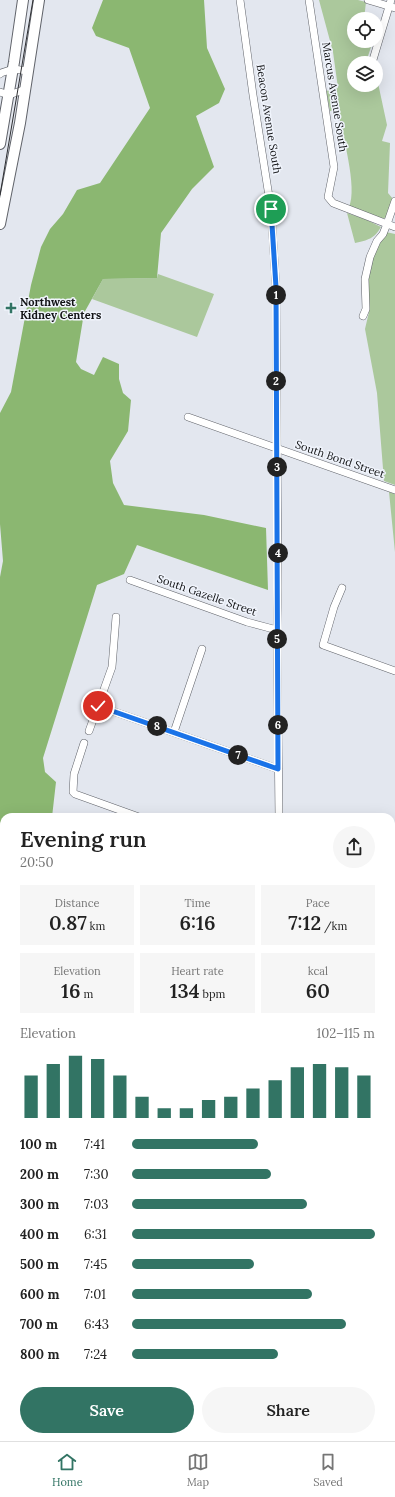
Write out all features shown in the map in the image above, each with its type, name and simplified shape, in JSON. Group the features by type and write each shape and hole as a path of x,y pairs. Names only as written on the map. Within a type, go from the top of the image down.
{"main road":[{"path":"0,144 4,125 4,93 13,69 23,0"},
{"path":"0,224 26,89 39,0"},
{"path":"0,104 4,125"}],"street":[{"name":"Beacon Avenue South","path":"240,0 272,221 276,287 279,813"},
{"name":"Marcus Avenue South","path":"309,0 334,168 328,197 333,202 387,224"},
{"path":"368,0 392,4 374,56"},
{"path":"0,72 13,69 28,71"},
{"path":"4,93 26,89"},
{"path":"363,316 366,309 365,279 370,257 377,241 383,234 395,202"},
{"path":"387,224 395,227"},
{"name":"South Bond Street","path":"188,417 395,490"},
{"name":"South Gazelle Street","path":"130,580 248,622 277,630"},
{"path":"342,588 334,607 323,645 395,671"},
{"path":"89,731 112,667 116,617"},
{"path":"174,732 202,649"},
{"path":"98,706 278,769"},
{"path":"84,743 74,774 73,792 127,813"}],"green space":[{"path":"103,0 204,0 207,48 225,89 219,103 196,116 214,167 192,189 161,233 157,278 103,279 84,313 76,362 81,369 94,375 103,357 119,364 119,379 123,393 131,400 128,431 110,461 113,483 124,505 204,515 266,528 268,590 137,545 124,574 97,585 43,758 45,772 56,782 52,813 0,813 0,577 3,561 0,524 0,413 11,392 31,285 41,247 50,229 63,214 77,190 100,183 150,108 129,48 96,36 92,28"},
{"path":"319,0 358,0 366,2 365,12 347,12 347,48 371,48 368,56 347,56 347,92 380,92 387,125 382,141 390,143 388,193 393,199 387,217 382,219 349,207 352,187 346,146 338,111 330,111 326,91 338,88 333,52"},
{"path":"347,213 365,219 381,227 376,234 370,238 355,243"},
{"path":"386,232 395,234 395,485 384,481 377,393 365,329 369,312 368,285 372,257"},
{"path":"158,274 214,294 197,337 92,299 103,279 157,278"},
{"path":"389,492 395,494 395,552"}],"tram line":[{"path":"0,195 33,0"}],"place":[{"name":"Northwest Kidney Centers","path":"11,308"}],"route":[{"path":"98,706 278,769 276,287 271,209"}]}
